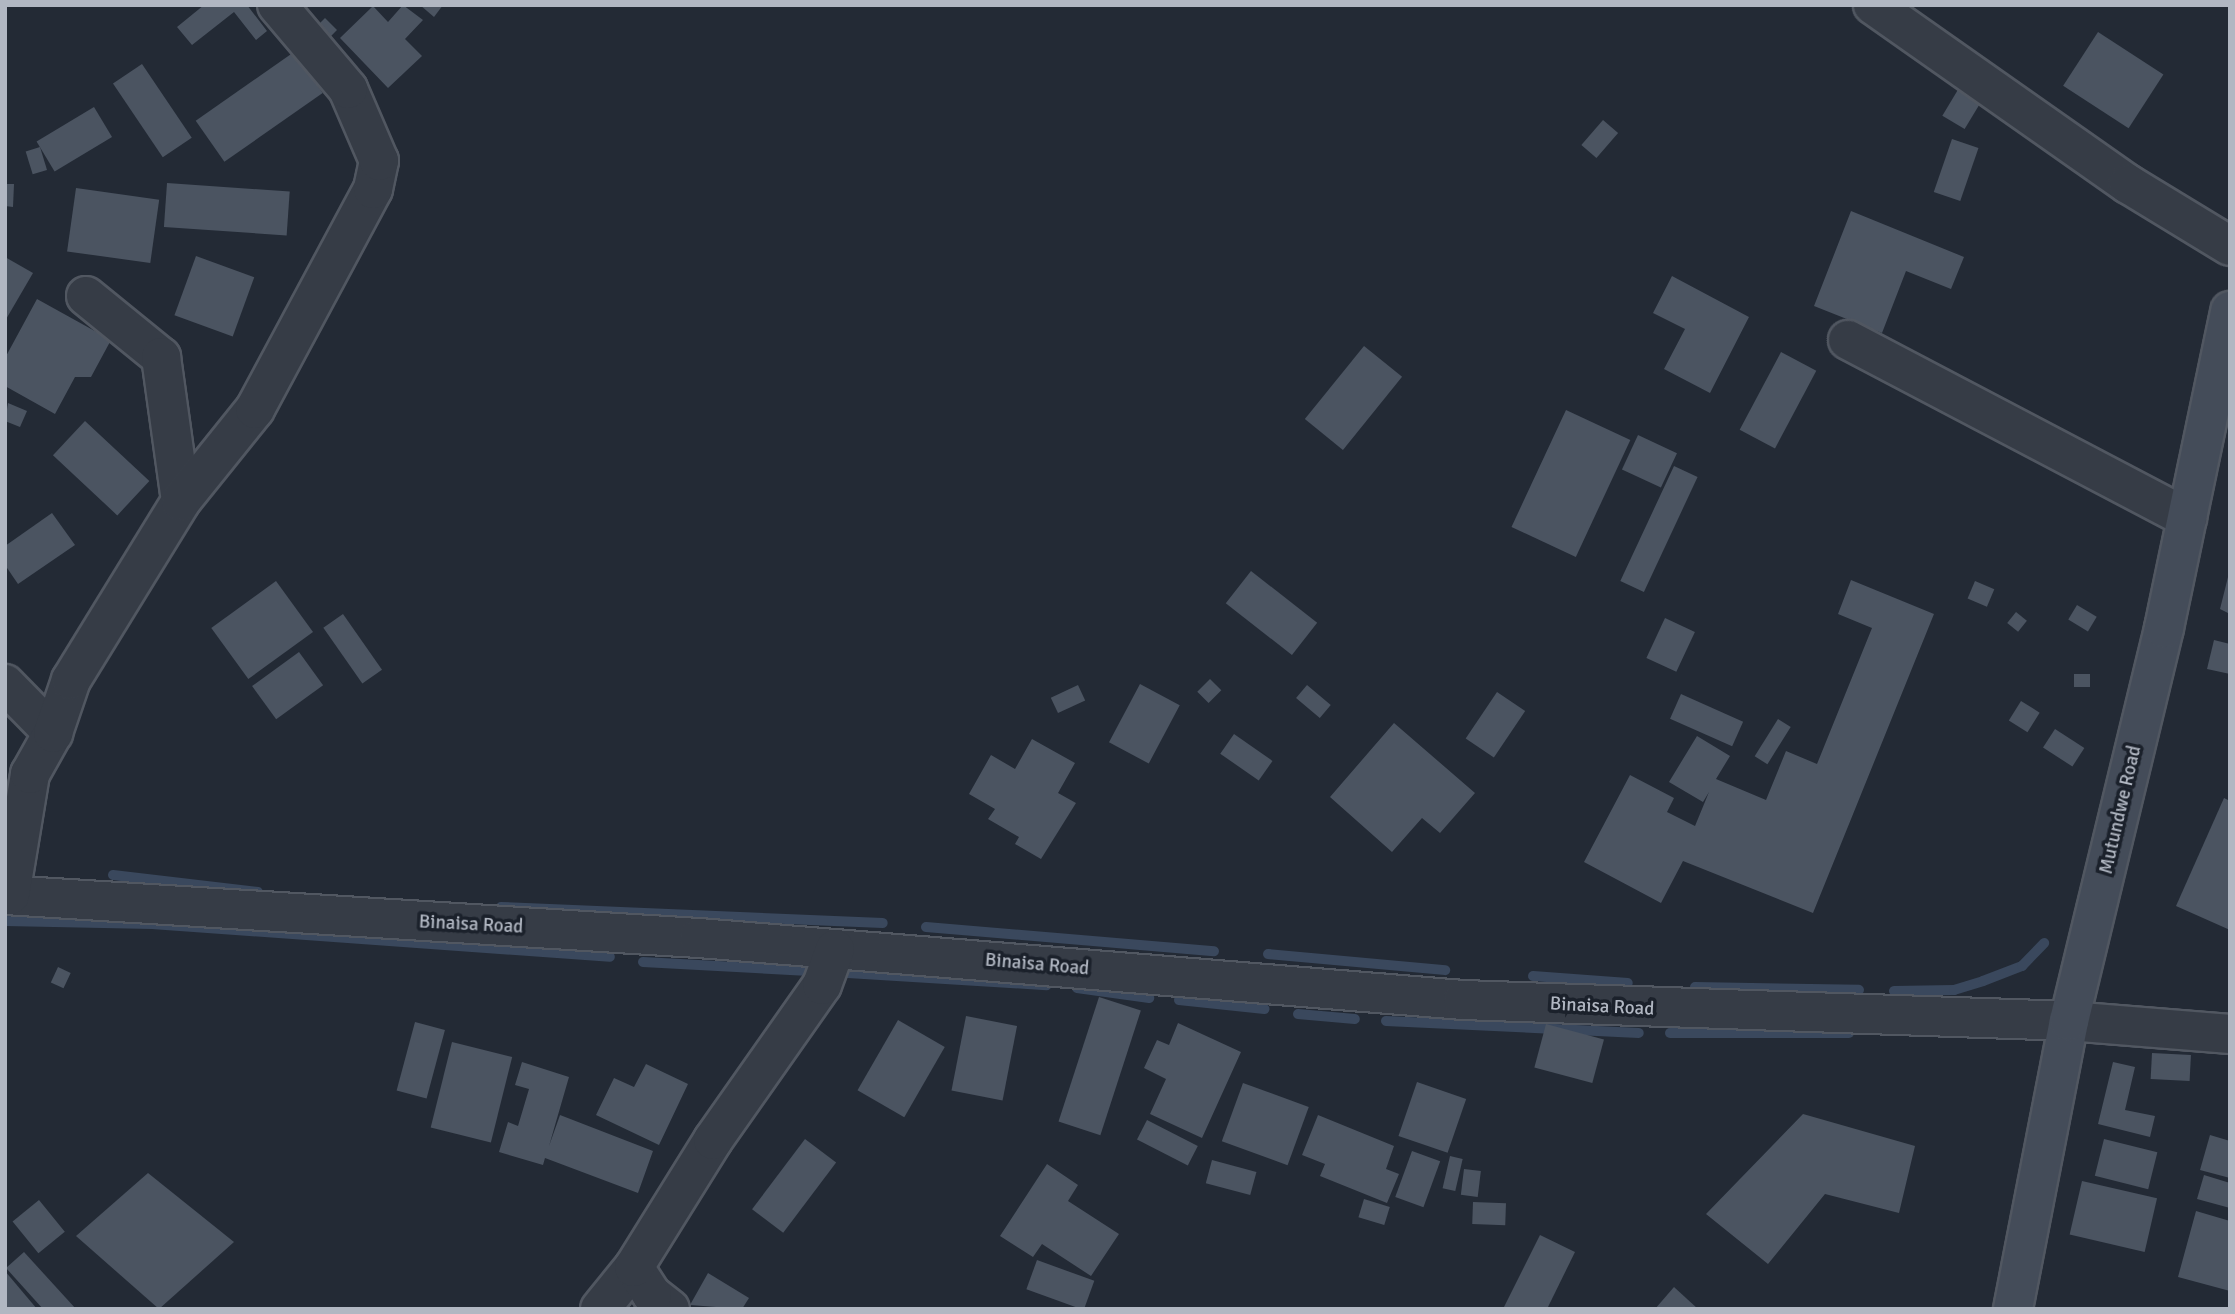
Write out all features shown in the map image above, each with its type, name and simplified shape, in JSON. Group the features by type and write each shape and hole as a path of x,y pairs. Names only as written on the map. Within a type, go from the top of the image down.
{"main road":[{"name":"Mutundwe Road","path":"2013,1309 2069,1021 2187,517 2230,311"}],"street":[{"path":"8,895 30,774 53,733 71,680 181,501 255,409 359,222 379,161 348,89 277,5"},
{"path":"1873,5 2128,184 2230,246"},
{"path":"86,296 161,357 181,501"},
{"path":"1848,340 2187,517"},
{"path":"5,684 53,733"},
{"name":"Binaisa Road","path":"8,895 835,949 1463,1000 2069,1021 2230,1034"},
{"path":"600,1309 634,1267 713,1140 822,985 835,949"},
{"path":"634,1267 653,1295 670,1309"}],"building":[{"path":"204,5 247,5 267,31 256,40 234,12 192,45 177,27"},
{"path":"403,5 423,20 405,39 422,56 388,88 340,38 373,6 388,22"},
{"path":"420,5 443,5 434,17"},
{"path":"325,18 337,30 324,43 312,31"},
{"path":"2098,32 2163,74 2129,128 2063,86"},
{"path":"294,52 323,93 224,162 196,121"},
{"path":"142,64 192,138 163,157 113,84"},
{"path":"1965,78 1987,91 1965,129 1942,116"},
{"path":"94,107 112,137 55,172 37,142"},
{"path":"1603,120 1618,133 1596,158 1581,145"},
{"path":"1952,139 1978,148 1960,201 1934,192"},
{"path":"40,147 47,170 33,174 26,151"},
{"path":"167,183 290,192 287,235 164,227"},
{"path":"5,184 14,184 13,207 5,206"},
{"path":"76,188 159,200 150,263 67,251"},
{"path":"1851,211 1964,257 1951,289 1906,271 1882,333 1814,306"},
{"path":"196,256 254,277 233,336 174,315"},
{"path":"5,257 33,273 5,321"},
{"path":"1672,276 1749,317 1710,393 1664,369 1685,329 1653,313"},
{"path":"37,299 111,340 91,377 75,377 55,414 5,386 5,358"},
{"path":"1364,346 1402,377 1343,450 1305,419"},
{"path":"1781,352 1816,371 1775,448 1740,430"},
{"path":"8,403 27,411 20,427 5,421"},
{"path":"1566,410 1630,440 1576,557 1511,527"},
{"path":"85,421 149,481 117,515 53,455"},
{"path":"1638,435 1677,453 1661,488 1622,469"},
{"path":"1674,466 1698,477 1644,592 1620,581"},
{"path":"52,513 75,545 18,584 5,565 5,546"},
{"path":"2230,569 2230,614 2220,609"},
{"path":"1251,571 1317,623 1292,655 1226,603"},
{"path":"1851,580 1934,614 1813,913 1683,861 1661,903 1584,862 1630,775 1674,798 1667,812 1695,826 1709,792 1703,802 1669,782 1697,736 1730,756 1716,779 1766,800 1786,751 1817,764 1872,628 1838,614"},
{"path":"276,581 313,632 248,679 211,628"},
{"path":"1975,581 1994,589 1987,607 1968,598"},
{"path":"2077,605 2097,617 2088,631 2068,620"},
{"path":"2016,612 2027,621 2018,632 2007,623"},
{"path":"343,614 382,670 362,683 323,628"},
{"path":"1665,618 1695,632 1676,672 1646,658"},
{"path":"2214,640 2230,644 2230,674 2207,669"},
{"path":"299,652 323,685 276,719 252,686"},
{"path":"2074,674 2090,674 2090,687 2074,687"},
{"path":"1210,679 1221,690 1209,703 1197,692"},
{"path":"1140,684 1180,705 1149,763 1109,742"},
{"path":"1078,685 1085,700 1058,713 1051,698"},
{"path":"1307,685 1331,705 1320,718 1296,698"},
{"path":"1497,692 1525,711 1494,757 1466,738"},
{"path":"1681,694 1743,722 1732,746 1670,719"},
{"path":"2021,701 2040,713 2027,732 2009,721"},
{"path":"1778,719 1791,727 1767,764 1755,756"},
{"path":"1394,723 1475,793 1440,833 1422,818 1392,852 1330,797"},
{"path":"2055,729 2084,748 2072,767 2043,747"},
{"path":"1234,734 1273,761 1259,781 1220,754"},
{"path":"1032,739 1075,763 1058,793 1076,803 1041,859 1015,844 1019,837 988,819 995,809 969,794 991,755 1015,769"},
{"path":"2224,798 2230,801 2230,930 2176,906"},
{"path":"58,967 71,973 64,988 51,982"},
{"path":"1099,997 1141,1011 1100,1135 1059,1122"},
{"path":"966,1016 1017,1026 1003,1101 951,1091"},
{"path":"898,1020 945,1047 904,1117 858,1090"},
{"path":"415,1022 445,1030 427,1099 397,1091"},
{"path":"1178,1023 1241,1052 1202,1138 1150,1114 1166,1079 1144,1068 1157,1040 1169,1045"},
{"path":"1546,1024 1604,1040 1592,1083 1534,1067"},
{"path":"452,1042 512,1057 491,1142 431,1127"},
{"path":"2152,1053 2191,1055 2190,1081 2151,1079"},
{"path":"522,1062 569,1077 549,1146 560,1115 653,1151 638,1193 545,1158 543,1165 499,1152 508,1122 518,1126 529,1089 515,1085"},
{"path":"2113,1062 2135,1067 2125,1110 2155,1116 2150,1137 2098,1124"},
{"path":"646,1064 688,1084 659,1145 596,1115 614,1078 634,1087"},
{"path":"1417,1082 1466,1099 1448,1153 1398,1136"},
{"path":"1243,1083 1309,1107 1288,1165 1222,1141"},
{"path":"1803,1114 1915,1146 1899,1213 1825,1194 1768,1264 1706,1214"},
{"path":"1318,1115 1394,1146 1386,1169 1399,1174 1387,1203 1320,1176 1325,1164 1302,1155"},
{"path":"1147,1120 1198,1146 1188,1165 1137,1140"},
{"path":"2210,1135 2230,1141 2230,1178 2200,1170"},
{"path":"805,1139 836,1162 783,1233 752,1209"},
{"path":"2104,1139 2157,1152 2148,1189 2095,1176"},
{"path":"1412,1151 1440,1161 1423,1207 1395,1197"},
{"path":"1450,1156 1463,1159 1455,1191 1443,1188"},
{"path":"1212,1160 1256,1172 1250,1195 1206,1183"},
{"path":"1047,1164 1078,1185 1068,1201 1119,1234 1091,1276 1042,1244 1033,1257 1000,1236"},
{"path":"1464,1169 1481,1171 1478,1197 1461,1195"},
{"path":"148,1173 234,1242 159,1309 76,1236"},
{"path":"2204,1175 2230,1183 2230,1208 2197,1199"},
{"path":"2082,1181 2157,1198 2145,1252 2070,1235"},
{"path":"1364,1199 1390,1207 1384,1225 1358,1217"},
{"path":"39,1200 65,1232 38,1253 13,1221"},
{"path":"1473,1202 1506,1203 1505,1225 1472,1224"},
{"path":"2196,1211 2230,1221 2230,1291 2178,1277"},
{"path":"1540,1235 1575,1252 1547,1309 1503,1309"},
{"path":"24,1252 76,1309 43,1309 6,1268"},
{"path":"1037,1260 1094,1281 1084,1309 1026,1289"},
{"path":"5,1271 37,1309 5,1309"},
{"path":"708,1273 749,1298 742,1309 690,1305"},
{"path":"1674,1287 1698,1309 1655,1309"}],"waterway":[{"path":"113,875 258,892"},
{"path":"501,907 883,923"},
{"path":"5,921 152,924 610,957"},
{"path":"926,927 1214,951"},
{"path":"1894,991 1954,990 1983,981 2022,966 2044,943"},
{"path":"1268,954 1445,970"},
{"path":"643,962 809,971"},
{"path":"848,973 1047,985"},
{"path":"1533,976 1628,983"},
{"path":"1695,987 1859,990"},
{"path":"1077,988 1149,998"},
{"path":"1179,1000 1265,1009"},
{"path":"1298,1014 1355,1019"},
{"path":"1386,1021 1639,1033"},
{"path":"1670,1033 1849,1033"}]}
